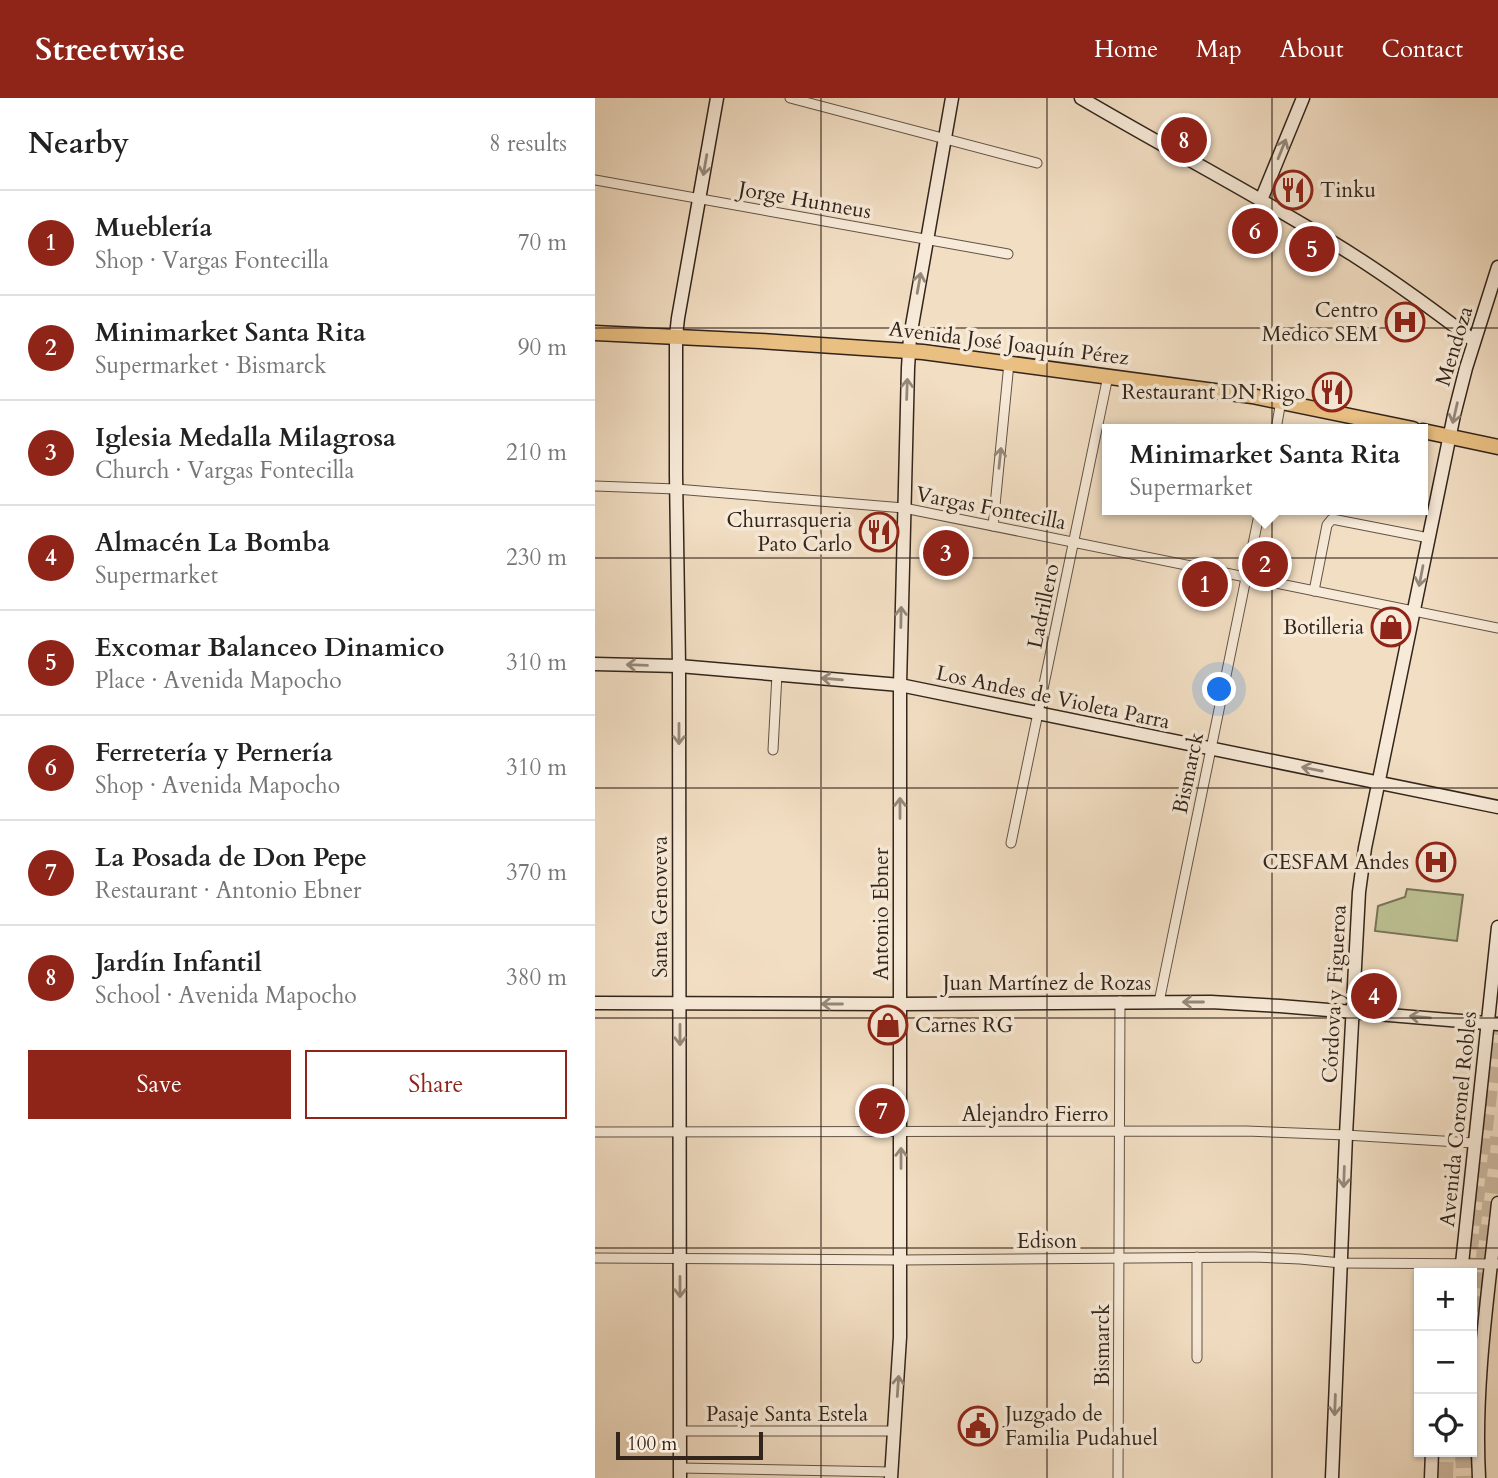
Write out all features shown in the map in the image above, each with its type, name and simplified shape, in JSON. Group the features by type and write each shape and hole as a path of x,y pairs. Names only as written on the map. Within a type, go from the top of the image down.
{"main road":[{"name":"Avenida José Joaquín Pérez","path":"595,333 909,351 1281,401 1389,424"},
{"path":"1428,432 1498,447"}],"street":[{"name":"Santa Genoveva","path":"680,1473 676,336 717,98"},
{"path":"790,98 1037,163"},
{"name":"Antonio Ebner","path":"891,1475 900,1351 900,685 909,351 952,98"},
{"path":"1081,98 1322,236 1426,304 1474,341"},
{"path":"1261,200 1300,99"},
{"name":"Jorge Hunneus","path":"595,180 1008,254"},
{"name":"Mendoza","path":"1449,437 1474,341 1498,267"},
{"path":"993,526 1009,363"},
{"name":"Ladrillero","path":"1011,843 1108,376"},
{"path":"1277,424 1281,401"},
{"name":"Córdova y Figueroa","path":"1332,1478 1346,1135 1361,877 1449,437"},
{"name":"Vargas Fontecilla","path":"595,486 676,489 904,508 1498,628"},
{"name":"Bismarck","path":"1159,1002 1259,515"},
{"path":"1314,591 1327,522 1332,519 1429,538"},
{"name":"Los Andes de Violeta Parra","path":"595,664 679,666 900,685 1498,807"},
{"path":"773,750 777,674"},
{"name":"Avenida Coronel Robles","path":"1461,1268 1474,1143 1493,1023 1498,928"},
{"name":"Bismarck","path":"1118,1478 1120,1001"},
{"name":"Juan Martínez de Rozas","path":"595,1003 1244,1003 1493,1023"},
{"name":"Alejandro Fierro","path":"595,1132 1246,1131 1474,1143"},
{"path":"1479,1478 1478,1389 1495,1264 1498,1203"},
{"path":"1197,1257 1197,1358"},
{"name":"Edison","path":"595,1258 1197,1257 1286,1258 1461,1268 1495,1264"},
{"name":"Pasaje Santa Estela","path":"680,1431 894,1431"},
{"path":"1431,1478 1432,1457"},
{"path":"680,1473 891,1475"}],"green space":[{"path":"1407,889 1463,895 1457,941 1375,931 1378,906 1405,897"}],"tunnel":[{"path":"1468,1268 1498,1022"},
{"path":"1475,1331 1498,1137"},
{"path":"1445,1478 1446,1457"},
{"path":"1463,1457 1464,1478"}],"place":[{"name":"Jardín Infantil","path":"1184,140"},
{"name":"Tinku","path":"1293,190"},
{"name":"Ferretería y Pernería","path":"1255,231"},
{"name":"Excomar Balanceo Dinamico","path":"1312,249"},
{"name":"Centro Medico SEM","path":"1405,322"},
{"name":"Restaurant DN Rigo","path":"1332,392"},
{"name":"Churrasqueria Pato Carlo","path":"879,532"},
{"name":"Iglesia Medalla Milagrosa","path":"946,553"},
{"name":"Minimarket Santa Rita","path":"1265,564"},
{"name":"Mueblería","path":"1205,584"},
{"name":"Botilleria","path":"1391,627"},
{"name":"CESFAM Andes","path":"1436,862"},
{"name":"Almacén La Bomba","path":"1374,996"},
{"name":"Carnes RG","path":"888,1025"},
{"name":"La Posada de Don Pepe","path":"882,1111"},
{"name":"Juzgado de Familia Pudahuel","path":"978,1426"}]}
